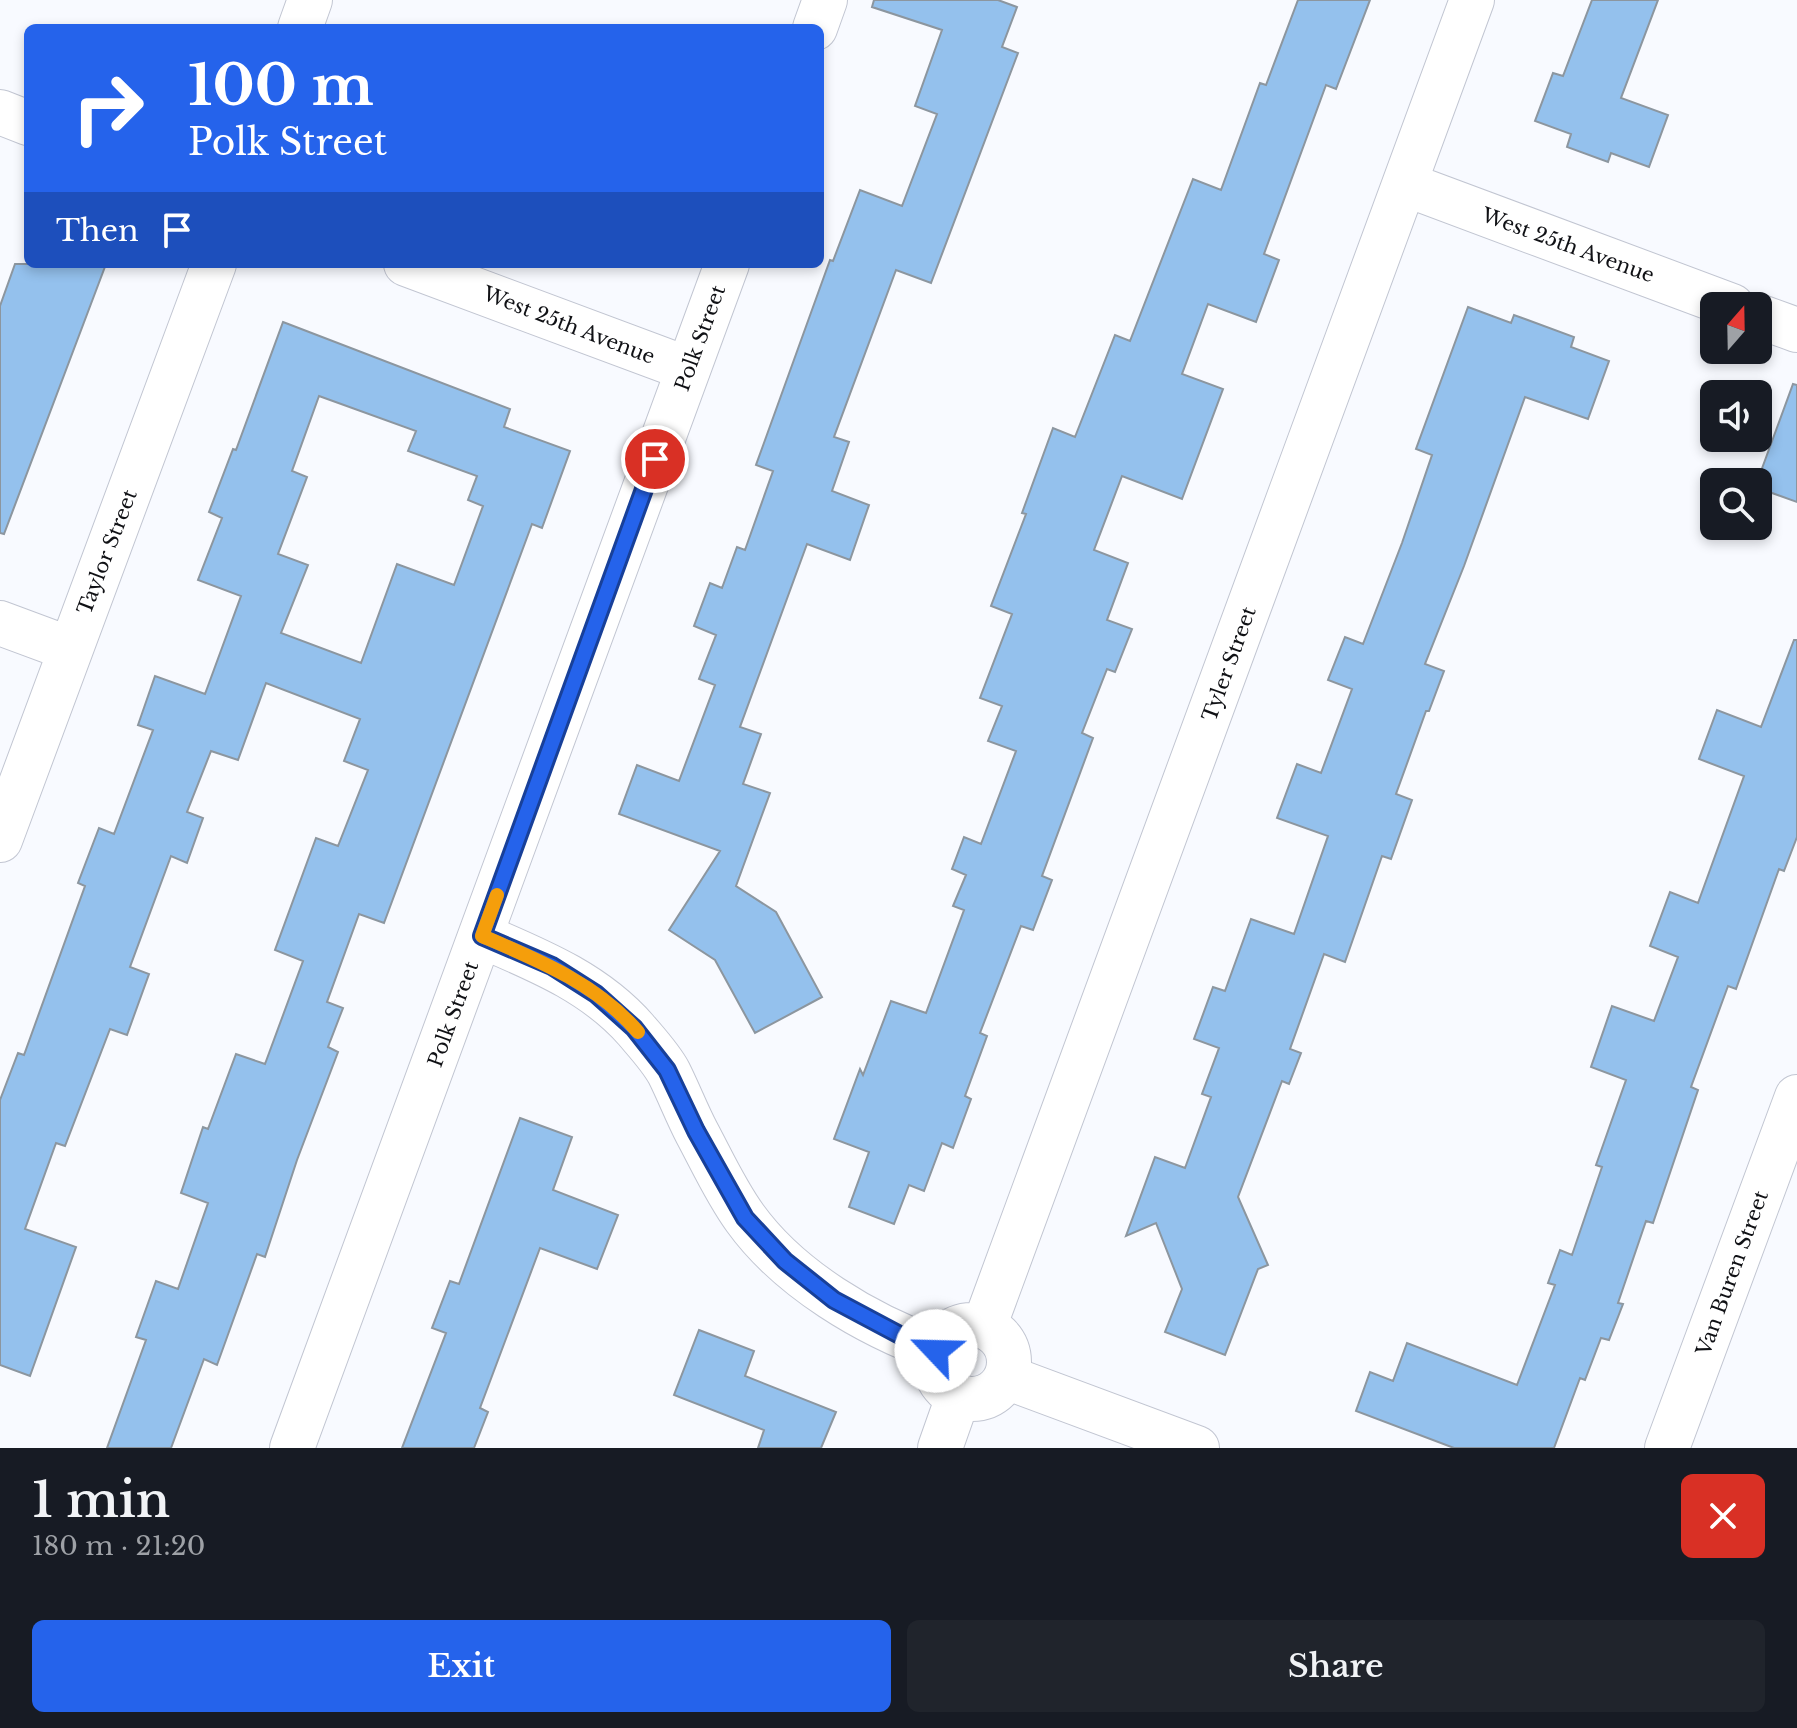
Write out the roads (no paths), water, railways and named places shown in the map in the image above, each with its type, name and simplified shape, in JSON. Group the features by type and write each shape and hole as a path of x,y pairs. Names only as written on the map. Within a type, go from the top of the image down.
{"street":[{"path":"301,24 310,0"},
{"path":"816,24 825,0"},
{"name":"Tyler Street","path":"984,1327 1472,0"},
{"path":"0,112 24,121"},
{"name":"West 25th Avenue","path":"1405,184 1700,294"},
{"name":"Taylor Street","path":"0,840 213,268"},
{"name":"West 25th Avenue","path":"417,268 688,369"},
{"name":"Polk Street","path":"292,1448 726,268"},
{"path":"1772,321 1797,330"},
{"path":"0,623 70,649"},
{"path":"482,936 552,966 596,994 634,1028 667,1070 696,1131 745,1218 785,1261 834,1300 911,1341 937,1350"},
{"name":"Van Buren Street","path":"1667,1448 1797,1097"},
{"path":"967,1325 984,1327 994,1332 1005,1346 1009,1360 1006,1377 990,1395 977,1399 958,1397 940,1382 935,1365 937,1350 943,1339 954,1330 967,1325"},
{"path":"1006,1377 1197,1448"},
{"path":"940,1448 958,1397"}]}
